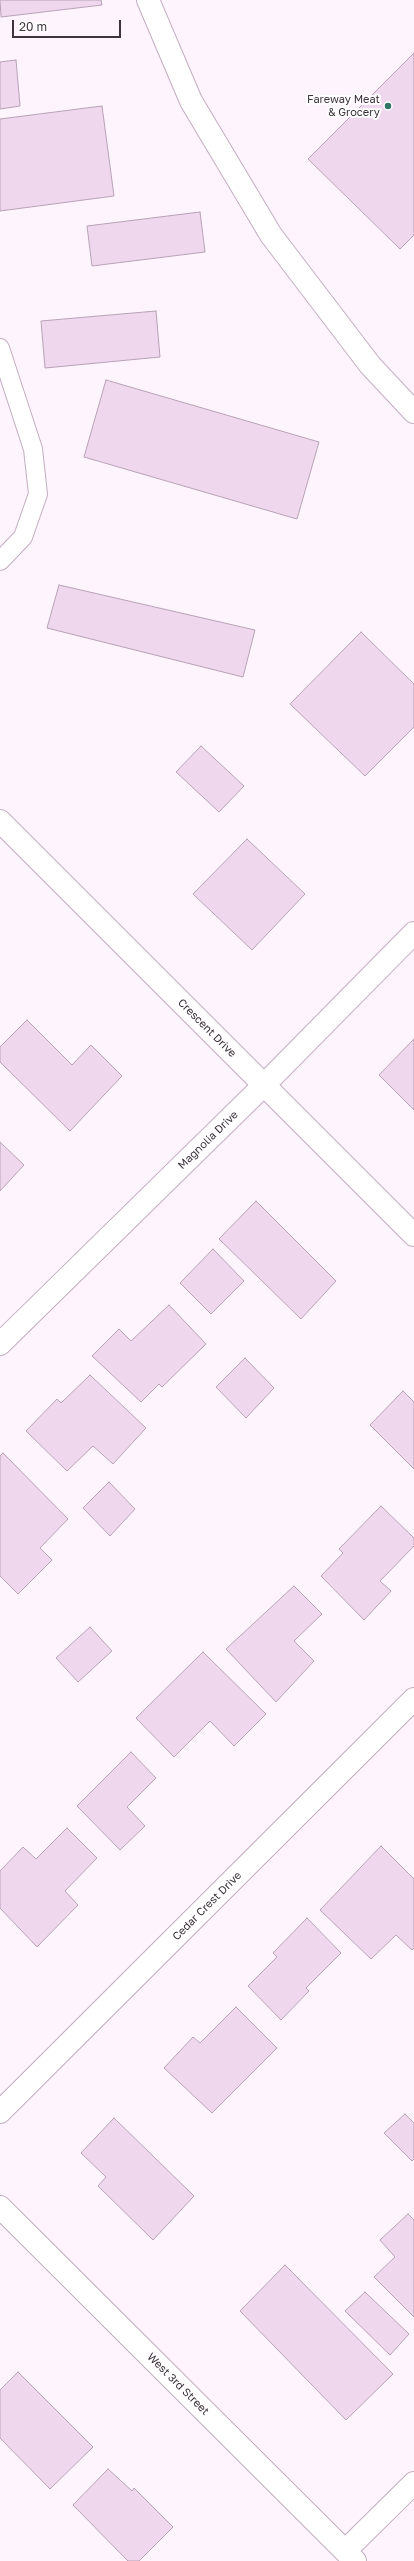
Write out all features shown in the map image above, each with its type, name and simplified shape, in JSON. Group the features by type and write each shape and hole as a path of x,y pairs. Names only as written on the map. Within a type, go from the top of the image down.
{"street":[{"path":"148,0 191,101 271,235 370,365 414,412"},
{"name":"Crescent Drive","path":"0,821 414,1235"},
{"name":"Magnolia Drive","path":"0,1344 264,1085 414,933"},
{"name":"Cedar Crest Drive","path":"0,2112 414,1699"},
{"name":"West 3rd Street","path":"0,2207 350,2556"},
{"path":"350,2556 414,2483"}],"lane":[{"path":"0,348 33,449 38,494 23,537 0,562"}],"building":[{"path":"0,0 101,0 102,5 1,17"},
{"name":"Fareway Meat & Grocery","path":"414,53 414,235 400,249 308,159"},
{"path":"16,60 20,106 0,109 0,62"},
{"path":"102,106 114,196 0,211 0,119"},
{"path":"200,212 205,252 92,266 87,226"},
{"path":"156,311 160,357 45,368 41,321"},
{"path":"106,380 319,442 297,519 84,457"},
{"path":"59,585 255,630 243,677 47,628"},
{"path":"361,632 414,684 414,727 365,776 290,704"},
{"path":"201,746 244,786 219,812 176,772"},
{"path":"247,839 305,894 252,950 193,894"},
{"path":"27,1020 72,1065 91,1045 122,1076 70,1131 0,1062 0,1047"},
{"path":"414,1039 414,1110 379,1075"},
{"path":"0,1142 24,1165 0,1191"},
{"path":"256,1201 336,1281 301,1319 219,1239"},
{"path":"213,1249 244,1281 211,1314 180,1283"},
{"path":"169,1305 206,1344 162,1387 159,1384 141,1402 92,1356 119,1329 131,1341"},
{"path":"245,1358 274,1388 246,1418 216,1387"},
{"path":"90,1375 146,1428 113,1464 93,1446 67,1471 26,1431 57,1399 61,1403"},
{"path":"403,1391 414,1402 414,1469 370,1425"},
{"path":"3,1453 68,1519 40,1548 52,1560 18,1594 0,1576 0,1456"},
{"path":"109,1482 135,1509 110,1536 83,1508"},
{"path":"381,1506 414,1538 414,1546 380,1581 391,1591 364,1620 321,1576 343,1553 339,1549"},
{"path":"294,1586 322,1614 294,1641 314,1661 276,1702 226,1649"},
{"path":"90,1627 112,1651 78,1682 56,1658"},
{"path":"203,1652 266,1714 234,1746 210,1721 174,1757 136,1718"},
{"path":"131,1752 156,1778 127,1807 145,1826 120,1850 77,1806"},
{"path":"67,1828 97,1858 65,1891 78,1905 37,1947 0,1908 0,1871 23,1847 36,1859"},
{"path":"381,1846 414,1879 414,1948 412,1950 396,1935 371,1959 320,1910"},
{"path":"307,1918 341,1953 306,1988 309,1991 281,2020 248,1986 277,1957 273,1953"},
{"path":"236,2007 277,2048 212,2113 164,2068 193,2037 200,2043"},
{"path":"405,2114 414,2123 414,2159 412,2161 384,2133"},
{"path":"114,2118 194,2196 153,2240 98,2186 106,2177 81,2153"},
{"path":"408,2214 414,2220 414,2317 374,2277 395,2257 380,2240"},
{"path":"285,2265 393,2374 346,2420 240,2311"},
{"path":"365,2292 409,2334 390,2355 345,2311"},
{"path":"18,2372 93,2447 50,2489 0,2438 0,2390"},
{"path":"108,2469 132,2491 134,2488 173,2527 139,2561 128,2561 73,2505"}],"place":[{"name":"Fareway Meat & Grocery","path":"388,106"}]}
